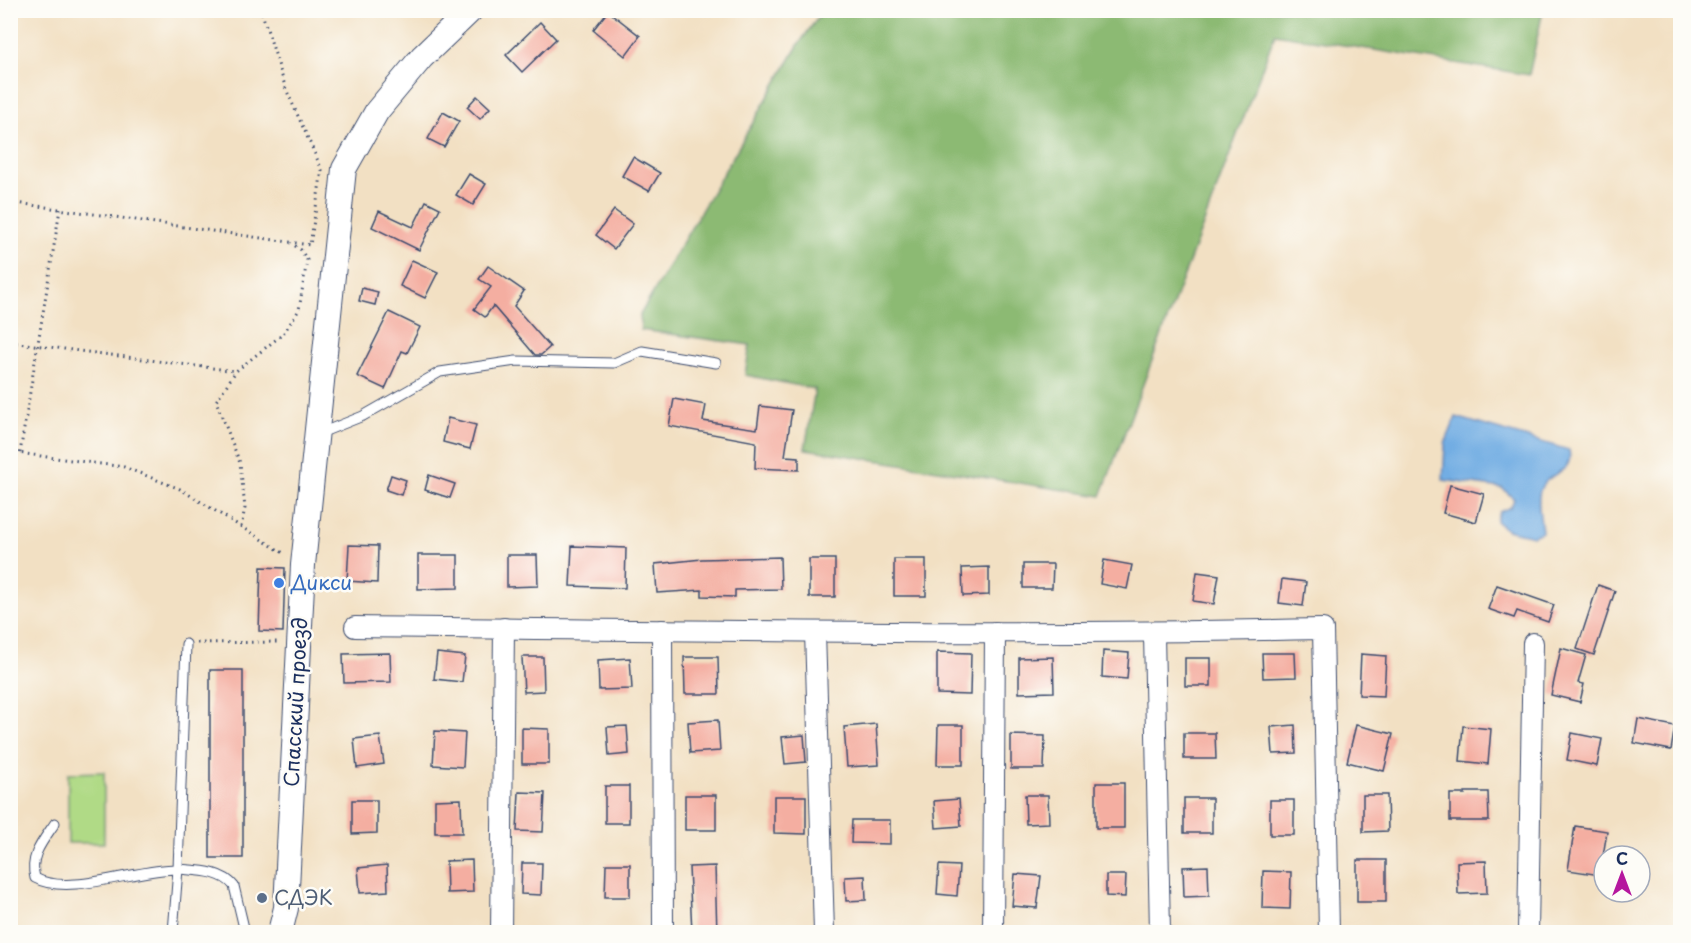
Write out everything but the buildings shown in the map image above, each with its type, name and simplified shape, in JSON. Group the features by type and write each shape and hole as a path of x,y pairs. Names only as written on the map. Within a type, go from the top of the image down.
{"street":[{"name":"Спасский проезд","path":"280,933 286,908 303,565 344,169 377,111 422,57 471,10"},
{"path":"355,627 1154,633 1323,629 1329,933"},
{"path":"501,933 504,628"},
{"path":"662,630 663,933"},
{"path":"816,632 824,933"},
{"path":"993,933 995,632"},
{"path":"1154,633 1160,933"},
{"path":"1528,933 1533,643"}],"lane":[{"path":"315,435 363,416 440,372 516,361 614,363 642,351 716,363"},
{"path":"173,933 178,869 186,644"},
{"path":"55,823 35,854 31,866 35,878 45,884 107,881 164,868 213,873 229,880 234,886 244,933"}],"path":[{"path":"10,202 310,244 322,170 286,89 261,10"},
{"path":"20,453 60,209"},
{"path":"241,527 245,508 240,463 216,401 236,371 284,333 299,310 306,260 301,250 290,242"},
{"path":"10,342 236,371"},
{"path":"10,452 124,467 180,489 303,565"},
{"path":"186,644 288,641"}],"green space":[{"path":"823,10 1543,11 1529,75 1275,34 1101,496 805,449 815,389 745,375 750,345 641,330 640,315 799,44"},
{"path":"104,772 104,843 68,843 68,773"}],"water":[{"path":"1456,417 1569,450 1568,464 1545,482 1541,488 1539,504 1542,532 1533,536 1507,530 1496,521 1499,512 1511,507 1514,499 1502,488 1443,480 1445,444"}],"place":[{"name":"Дикси","path":"279,583"},
{"name":"СДЭК","path":"262,898"}]}
